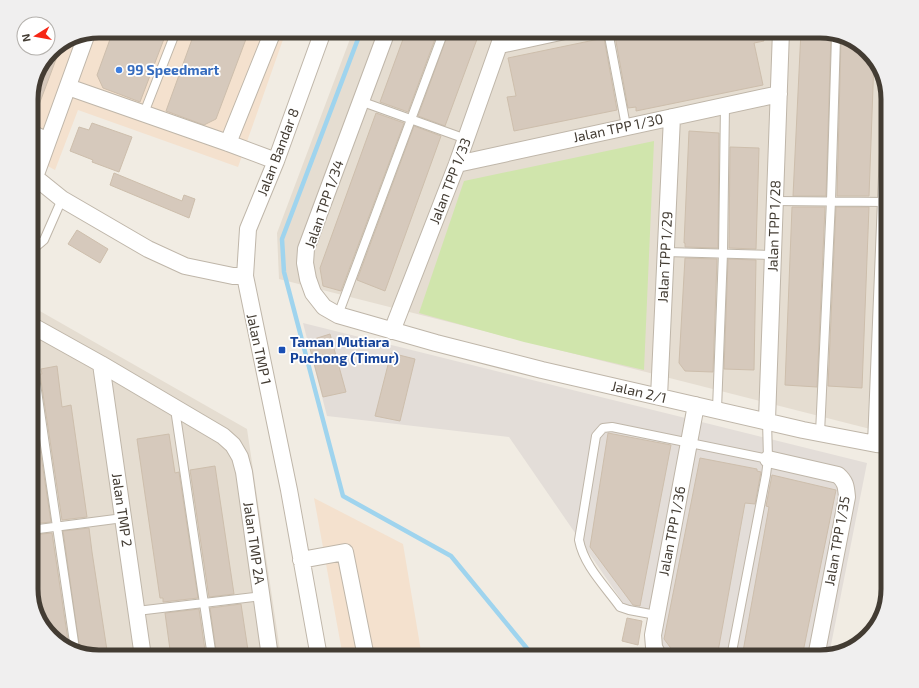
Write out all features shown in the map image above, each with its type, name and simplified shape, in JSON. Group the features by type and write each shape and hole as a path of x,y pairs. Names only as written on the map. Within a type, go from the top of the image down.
{"street":[{"path":"228,143 270,38"},
{"name":"Jalan Bandar 8","path":"245,276 248,229 276,161 320,38"},
{"name":"Jalan TPP 1/34","path":"384,38 306,249 305,263 313,294 324,308 338,315 392,331"},
{"name":"Jalan TPP 1/33","path":"392,331 457,164 502,38"},
{"name":"Jalan TPP 1/28","path":"767,420 781,38"},
{"path":"38,164 85,40"},
{"path":"68,87 276,161"},
{"name":"Jalan TPP 1/30","path":"457,164 626,126 779,94"},
{"name":"Jalan TPP 1/29","path":"659,397 672,116"},
{"path":"38,137 48,141"},
{"path":"38,180 62,199 148,249 186,266 233,276 245,276"},
{"name":"Jalan TMP 1","path":"245,276 289,490 318,650"},
{"name":"Jalan TMP 2A","path":"38,330 175,407 223,436 233,445 240,457 244,472 269,650"},
{"name":"Jalan 2/1","path":"392,331 542,370 820,433 881,445"},
{"name":"Jalan TMP 2","path":"101,364 142,650"},
{"name":"Jalan TPP 1/36","path":"656,650 653,635 656,615 696,405"},
{"name":"Jalan TPP 1/35","path":"768,459 838,475 844,480 846,487 847,497 817,650"},
{"path":"302,560 345,552 365,650"}],"lane":[{"path":"144,113 173,38"},
{"path":"338,315 441,38"},
{"path":"609,38 626,126"},
{"path":"820,433 831,202 836,40"},
{"path":"360,101 466,139"},
{"path":"717,409 723,253 725,105"},
{"path":"38,245 44,240 62,199"},
{"path":"775,201 881,202"},
{"path":"666,252 774,254"},
{"path":"38,397 74,644"},
{"path":"175,407 211,650"},
{"path":"732,650 768,459 767,420"},
{"path":"656,615 620,607 585,561 580,550 579,540 596,436 603,428 612,427 768,459"},
{"path":"38,529 123,518"},
{"path":"137,611 262,596"}],"shaded area":[{"path":"99,38 284,38 238,167 78,110 55,170 38,161 38,95 40,83 44,72 51,62 59,53 69,46 87,39"},
{"path":"350,38 820,38 839,41 847,44 857,51 868,62 875,72 879,83 881,99 881,432 279,279 277,233"},
{"path":"38,310 247,429 280,650 99,650 80,647 69,642 53,629 44,616 38,593"},
{"path":"303,323 867,463 830,649 820,650 661,650 659,647 663,613 631,607 624,604 509,437 327,416"},
{"path":"314,498 403,544 421,650 342,650"}],"green space":[{"path":"654,141 644,370 524,342 419,313 464,181"}],"building":[{"path":"110,38 164,38 140,102 103,88 97,75"},
{"path":"192,38 246,38 216,119 204,125 166,111"},
{"path":"403,38 435,38 408,112 380,102"},
{"path":"446,38 477,38 445,126 418,116"},
{"path":"604,38 617,110 514,131 507,97 516,96 508,58"},
{"path":"615,38 763,38 764,41 754,43 763,85 636,111 636,107 628,108"},
{"path":"801,38 831,40 826,196 793,196"},
{"path":"841,42 847,44 863,56 874,70 869,196 837,196"},
{"path":"58,54 38,107 40,83 44,72"},
{"path":"376,113 404,123 341,291 323,286 320,268"},
{"path":"92,123 132,137 119,172 92,162 93,160 70,151 79,127 89,130"},
{"path":"414,126 441,136 385,291 357,280"},
{"path":"689,131 719,133 718,248 685,247 684,243"},
{"path":"730,147 759,148 756,249 729,248"},
{"path":"114,173 182,201 184,195 195,199 189,218 110,185"},
{"path":"792,207 825,207 817,387 785,385"},
{"path":"836,207 869,207 862,388 828,386"},
{"path":"77,230 108,249 100,263 68,244"},
{"path":"685,258 717,259 713,372 685,371 679,363"},
{"path":"728,259 756,260 754,370 724,369"},
{"path":"330,334 346,392 323,397 308,341"},
{"path":"391,353 415,359 400,421 375,416"},
{"path":"57,366 62,407 71,405 87,517 62,520 40,374 42,374 41,369"},
{"path":"608,433 671,445 640,606 633,605 590,547"},
{"path":"169,434 175,473 179,472 198,598 163,602 163,598 160,598 137,439"},
{"path":"38,436 51,522 38,523"},
{"path":"700,458 757,469 757,471 761,472 755,504 745,503 718,650 672,650 664,639"},
{"path":"215,466 234,594 209,597 190,470"},
{"path":"772,475 836,490 803,650 743,650 769,507 766,506"},
{"path":"89,528 107,650 79,647 63,531"},
{"path":"52,533 68,641 48,623 40,605 38,593 38,534"},
{"path":"241,604 248,650 216,650 210,608"},
{"path":"199,609 205,650 170,650 165,613"},
{"path":"627,618 642,621 638,645 622,641"}],"waterway":[{"path":"358,38 282,239 284,272 343,496 451,556 528,650"}],"place":[{"name":"99 Speedmart","path":"119,70"},
{"name":"Taman Mutiara Puchong (Timur)","path":"282,350"}]}
